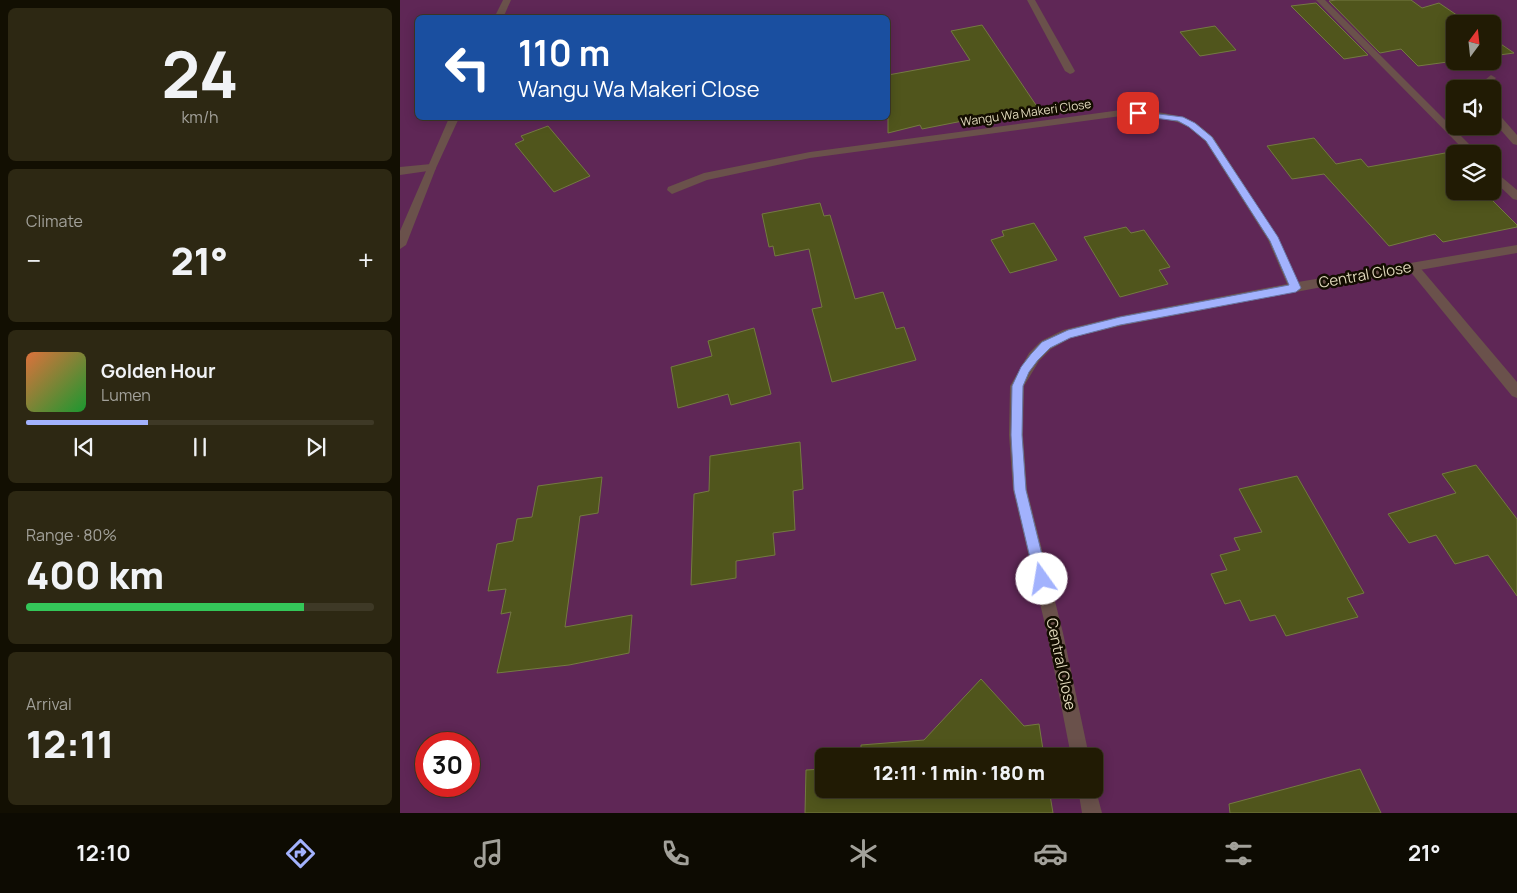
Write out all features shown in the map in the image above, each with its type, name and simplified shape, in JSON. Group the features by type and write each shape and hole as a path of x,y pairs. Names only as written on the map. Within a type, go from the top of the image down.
{"street":[{"path":"500,15 507,0"},
{"path":"1031,0 1070,70"},
{"path":"1320,0 1465,145"},
{"name":"Wangu Wa Makeri Close","path":"672,190 704,177 810,155 1093,116 1130,113 1167,116 1180,119 1192,125 1209,139 1274,240 1296,288"},
{"path":"400,246 431,168 453,120"},
{"path":"1501,123 1517,142"},
{"path":"400,171 431,168"},
{"path":"1501,181 1517,196"},
{"name":"Central Close","path":"1078,748 1055,633 1020,490 1016,435 1017,386 1025,370 1046,345 1068,334 1120,321 1413,266 1517,249"},
{"path":"1413,266 1517,392"},
{"path":"1088,798 1092,813"}],"shaded area":[{"path":"400,0 1517,0 1517,813 400,813"}],"building":[{"path":"1411,0 1422,8 1439,3 1457,15 1446,15 1446,62 1418,66 1401,49 1380,53 1329,1"},
{"path":"1316,3 1368,55 1344,59 1291,6"},
{"path":"982,25 1040,111 989,118 988,116 922,129 920,125 888,133 888,120 890,120 890,75 970,60 951,31"},
{"path":"1215,26 1236,50 1200,56 1180,32"},
{"path":"1501,44 1514,53 1501,55"},
{"path":"548,126 590,176 554,192 515,144 524,140 521,136"},
{"path":"1314,138 1336,164 1361,159 1368,167 1445,153 1446,200 1492,200 1517,227 1443,242 1435,234 1389,246 1324,174 1292,179 1267,146"},
{"path":"820,203 824,216 830,215 855,299 883,292 896,329 904,327 916,360 832,382 812,309 822,307 809,249 775,256 773,246 769,247 762,214"},
{"path":"1034,223 1057,260 1010,273 991,240 1004,236 1002,231"},
{"path":"1126,227 1131,233 1144,230 1170,267 1159,270 1168,284 1120,297 1084,237"},
{"path":"754,328 771,394 731,405 728,394 678,408 671,367 712,356 708,341"},
{"path":"800,442 803,489 793,491 795,530 773,533 775,555 736,561 736,578 691,585 694,494 709,491 710,456"},
{"path":"1476,465 1517,519 1517,596 1488,555 1455,564 1436,535 1409,543 1388,514 1456,493 1442,474"},
{"path":"1297,476 1364,593 1347,598 1358,617 1286,636 1275,615 1250,621 1240,600 1225,604 1211,574 1227,570 1220,555 1240,550 1234,538 1262,532 1239,489"},
{"path":"602,477 598,513 580,516 565,627 632,615 629,653 569,665 497,673 511,612 501,614 506,589 488,591 497,544 513,541 517,519 532,517 538,486"},
{"path":"981,679 1024,726 1039,724 1043,748 861,748 861,745 924,740"},
{"path":"1360,769 1381,813 1230,813 1229,804"},
{"path":"806,770 815,770 815,798 1050,798 1053,813 805,813"}],"route":[{"path":"1042,579 1020,490 1016,435 1017,386 1034,357 1046,345 1068,334 1120,321 1296,288 1274,240 1209,139 1192,125 1180,119 1138,113"}]}
